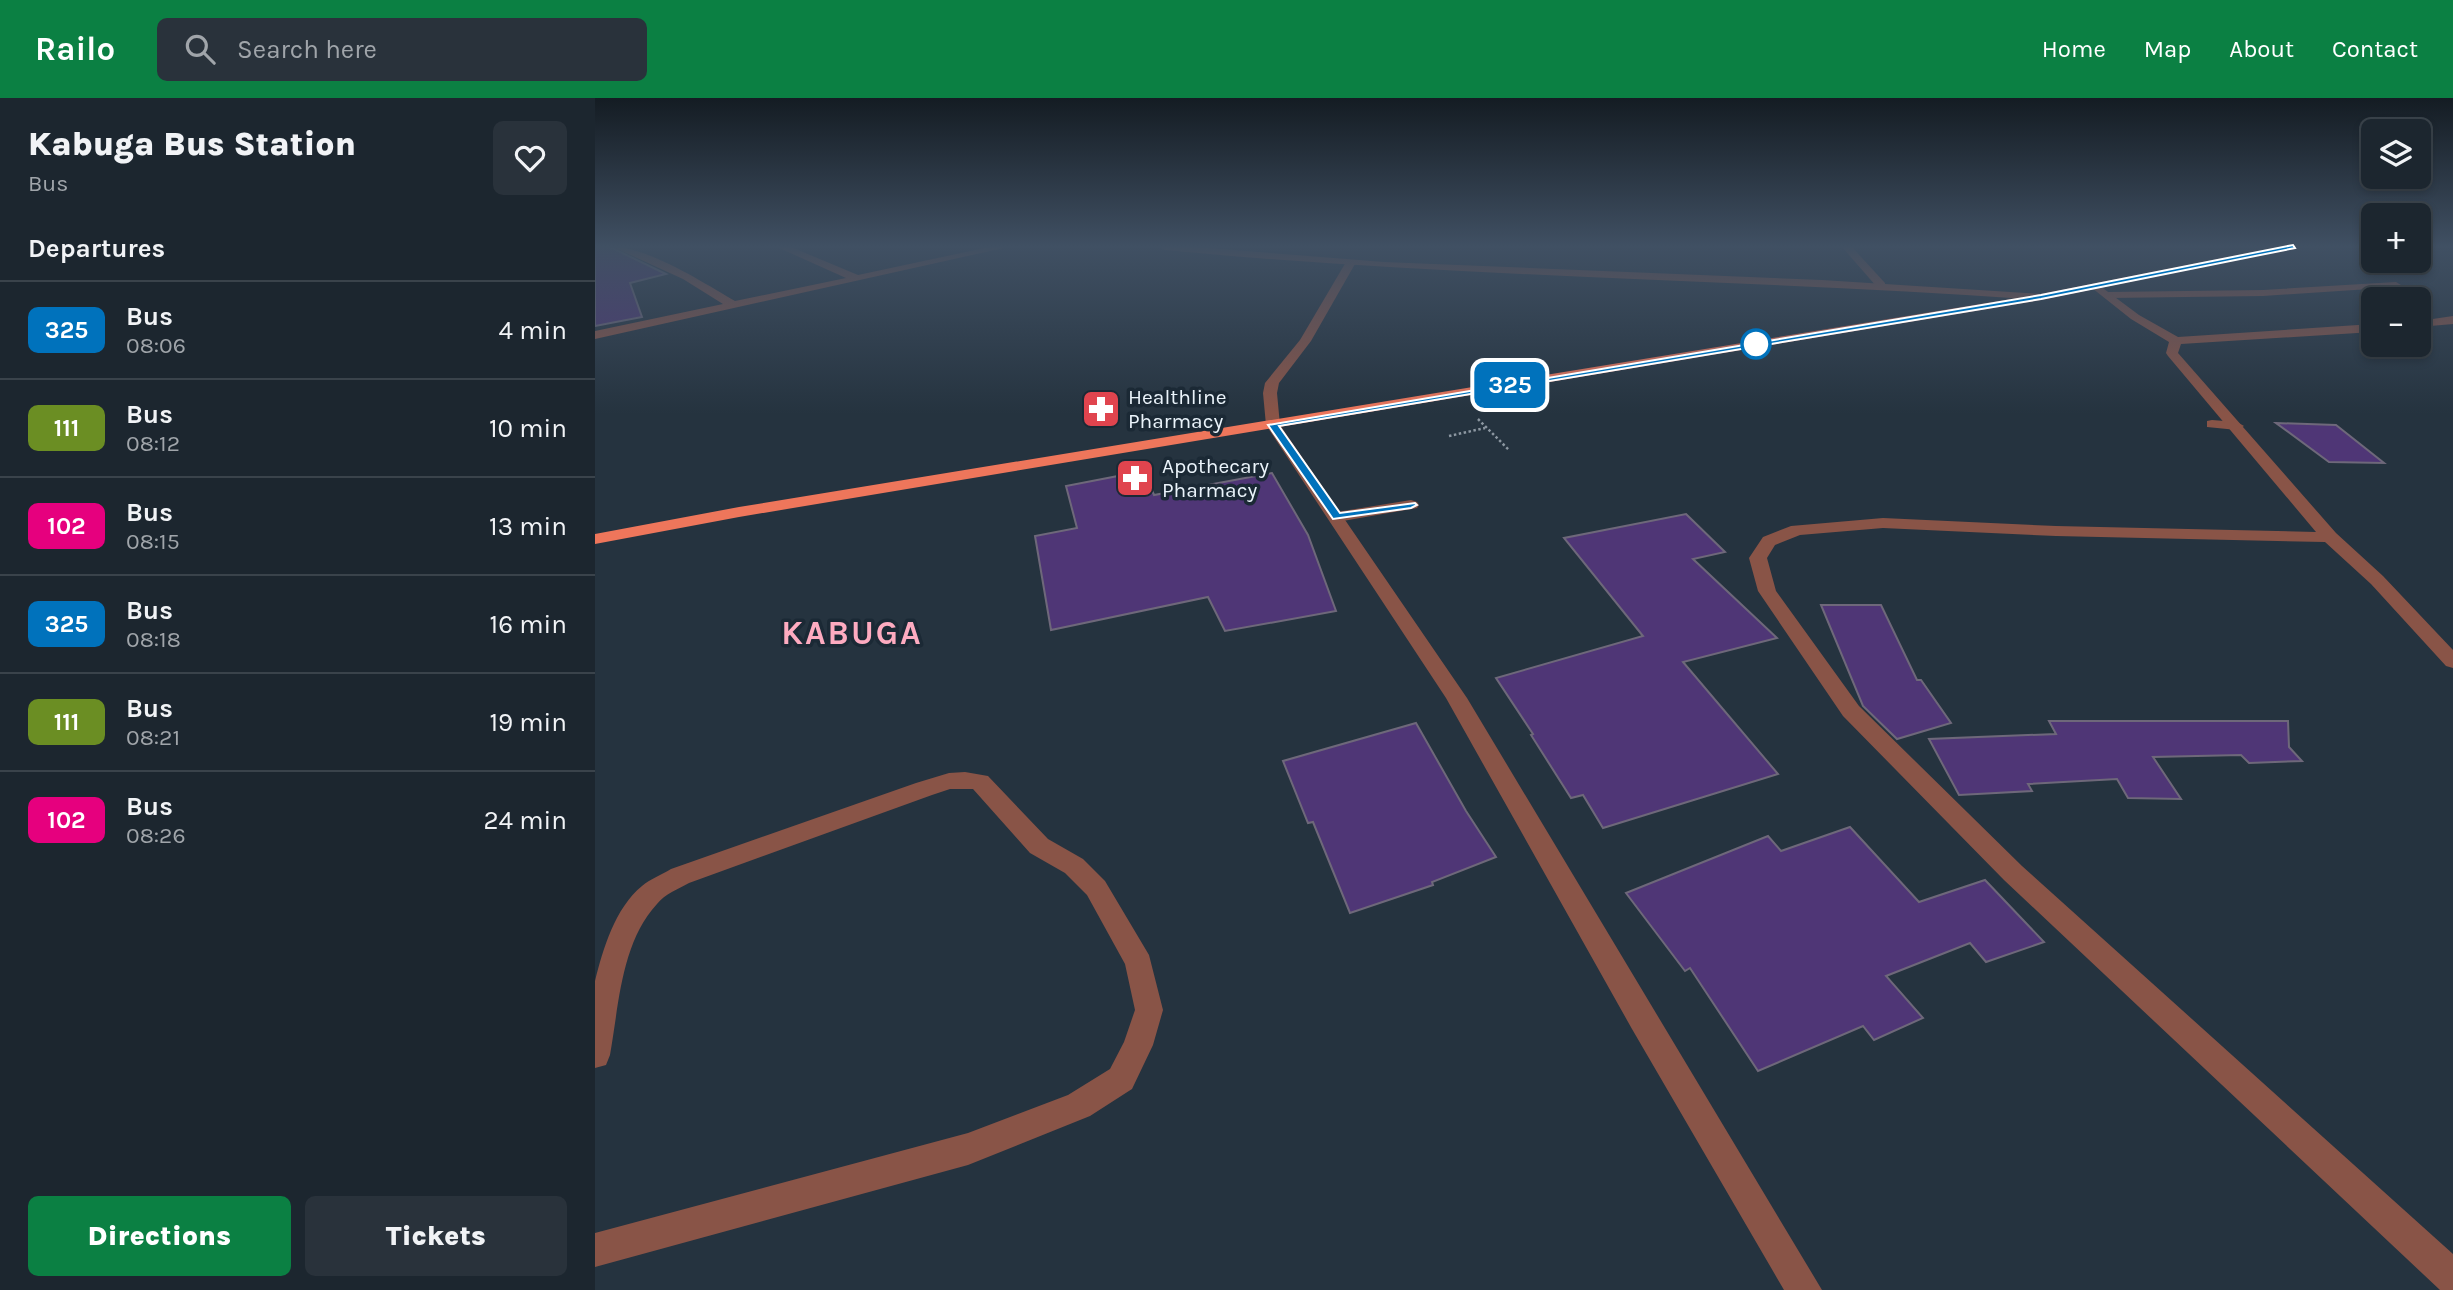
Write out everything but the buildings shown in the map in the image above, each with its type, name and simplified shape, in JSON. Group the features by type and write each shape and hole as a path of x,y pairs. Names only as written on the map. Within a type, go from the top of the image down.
{"highway":[{"path":"595,539 739,512 2007,303"}],"street":[{"path":"729,303 733,305"},
{"path":"595,335 744,303"},
{"path":"1327,303 1305,341 1272,383 1270,393 1273,425 1456,698 1642,1020 1804,1290"},
{"path":"2117,303 2135,317 2176,341 2361,329"},
{"path":"2431,323 2453,320"},
{"path":"2176,341 2172,353 2330,537 2377,580 2453,663"},
{"path":"2212,424 2237,426"},
{"path":"1337,517 1411,505"},
{"path":"2330,537 2056,531 1883,523 1797,530 1769,541 1758,558 1767,591 1851,711 2013,873 2453,1278"},
{"path":"595,1055 612,972 627,926 648,896 680,876 924,789 965,780 980,782 1039,846 1074,866 1096,888 1139,963 1149,1010 1138,1045 1121,1079 1079,1106 968,1149 595,1250"}],"path":[{"path":"1458,394 1485,428 1509,450"},
{"path":"1449,436 1485,428"}],"bus line":[{"name":"325","path":"1411,505 1337,517 1273,425 2007,303"}],"place":[{"name":"Healthline Pharmacy","path":"1101,409"},
{"name":"Apothecary Pharmacy","path":"1135,478"}],"district":[{"name":"KABUGA","path":"852,632"}]}
